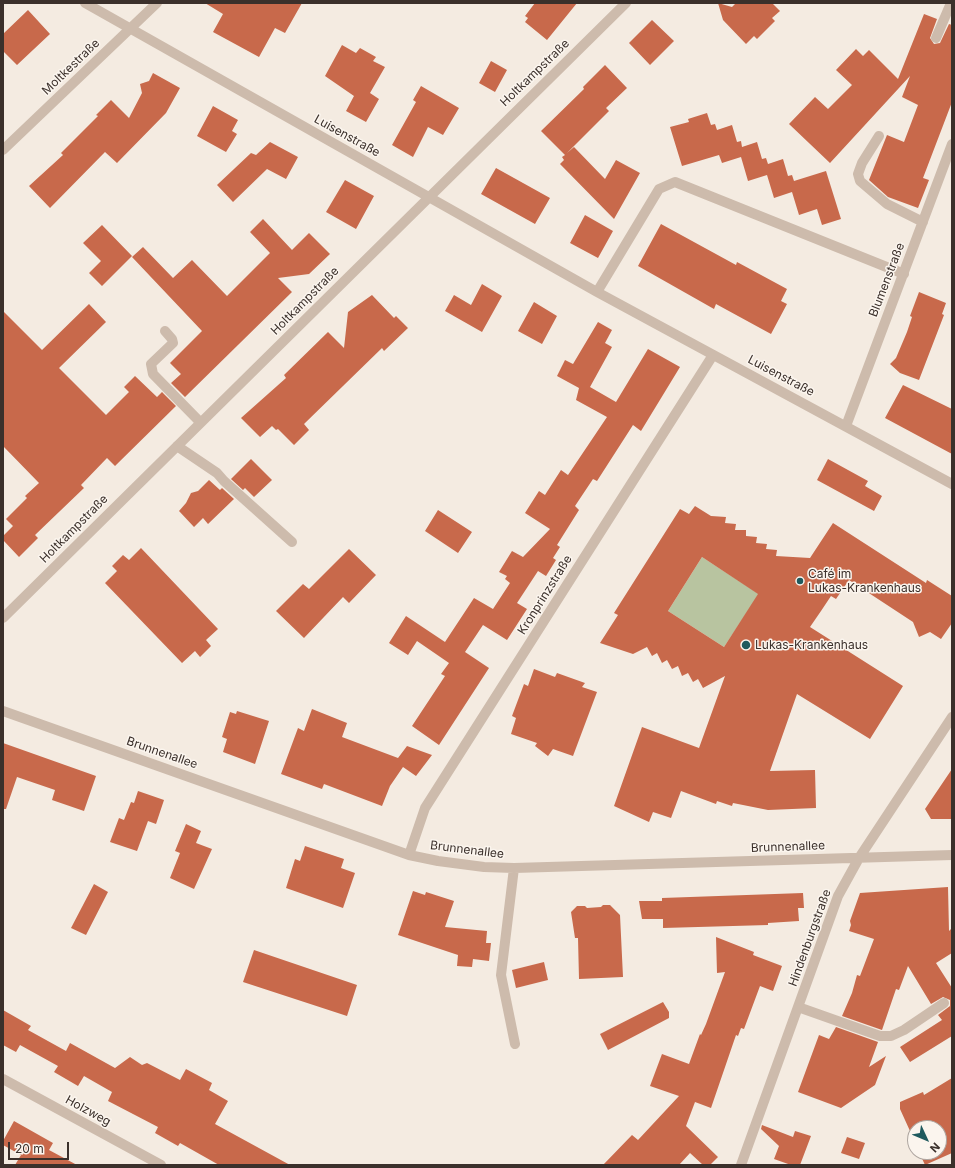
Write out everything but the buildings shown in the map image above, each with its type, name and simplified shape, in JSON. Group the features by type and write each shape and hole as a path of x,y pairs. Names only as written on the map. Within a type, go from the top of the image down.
{"street":[{"name":"Luisenstraße","path":"85,3 597,292 952,484"},
{"name":"Moltkestraße","path":"3,150 157,3"},
{"name":"Holtkampstraße","path":"3,618 626,3"},
{"path":"936,38 951,3"},
{"path":"879,136 862,163 858,174 860,181 887,204 923,222"},
{"name":"Blumenstraße","path":"846,426 952,144"},
{"path":"597,292 659,189 675,182 904,274"},
{"path":"165,331 172,339 173,343 151,364 153,374 200,422"},
{"name":"Kronprinzstraße","path":"409,855 425,808 713,355"},
{"path":"177,446 217,473 292,542"},
{"name":"Brunnenallee","path":"3,711 409,855 438,861 484,867 514,868 952,855"},
{"name":"Hindenburgstraße","path":"741,1165 838,896 859,858 952,717"},
{"path":"514,868 502,975 515,1044"},
{"path":"798,1007 880,1036 891,1036 904,1030 944,1003"},
{"name":"Holzweg","path":"3,1079 161,1165"}],"green space":[{"path":"702,557 759,594 724,647 668,611"}],"place":[{"name":"Café im Lukas-Krankenhaus","path":"800,581"},
{"name":"Lukas-Krankenhaus","path":"746,645"}]}
